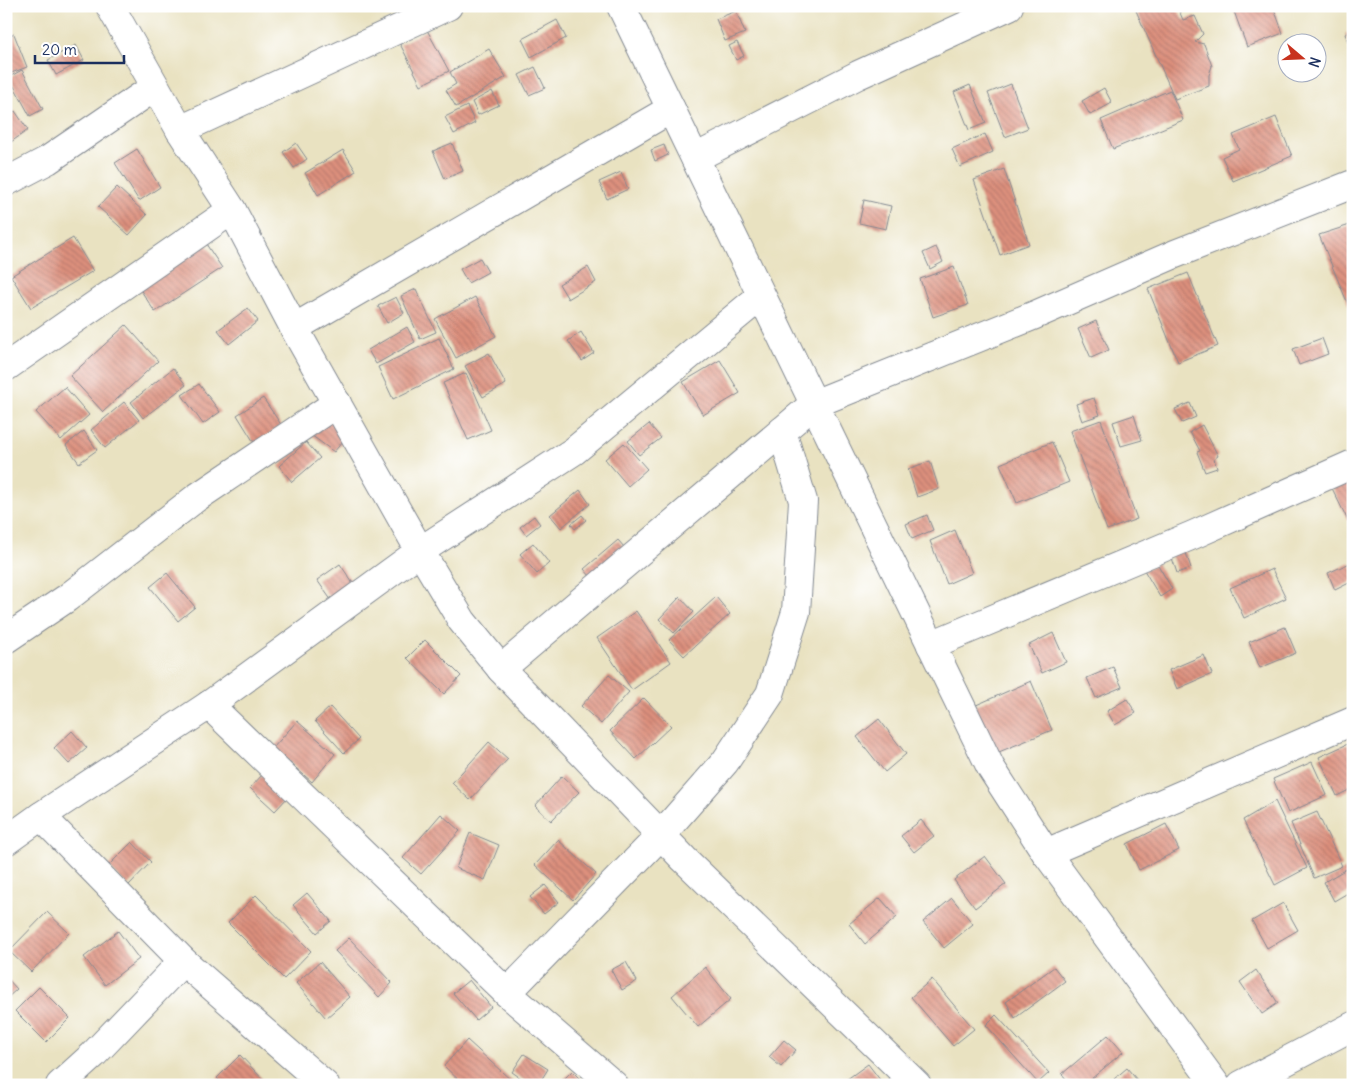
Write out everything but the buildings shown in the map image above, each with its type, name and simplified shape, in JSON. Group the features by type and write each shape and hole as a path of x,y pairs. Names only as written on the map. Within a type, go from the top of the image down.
{"street":[{"path":"110,6 180,130 232,210 294,328 420,551 462,621 501,669 684,859 917,1085"},
{"path":"180,130 448,6"},
{"path":"621,6 991,768 1046,853 1216,1085"},
{"path":"695,158 858,75 1009,6"},
{"path":"6,182 48,160 155,87"},
{"path":"294,328 671,109"},
{"path":"501,669 814,404 1035,315 1175,254 1353,184"},
{"path":"6,367 232,210"},
{"path":"6,841 209,705 420,551 574,451 762,296"},
{"path":"6,639 67,598 196,498 337,403"},
{"path":"507,993 661,835 725,762 770,694 796,612 803,501 782,431"},
{"path":"931,645 1184,539 1353,464"},
{"path":"209,705 507,993 614,1085"},
{"path":"1046,853 1353,721"},
{"path":"41,816 183,961 325,1085"},
{"path":"60,1085 93,1055 183,961"},
{"path":"1241,1085 1353,1026"}]}
